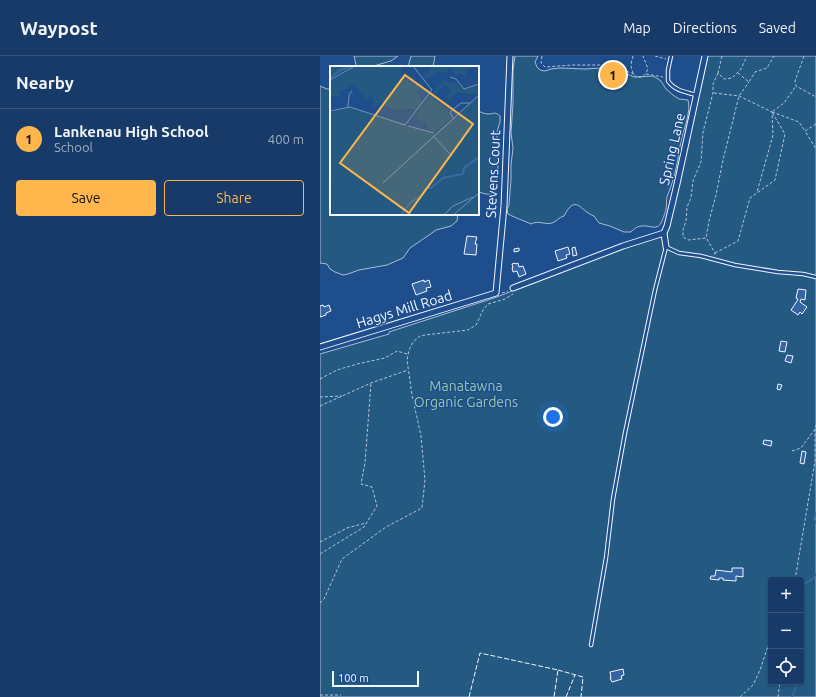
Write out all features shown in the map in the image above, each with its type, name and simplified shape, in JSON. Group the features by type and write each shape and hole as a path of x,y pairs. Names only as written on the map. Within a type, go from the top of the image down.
{"street":[{"name":"Stevens Court","path":"496,293 504,206 510,56"},
{"name":"Spring Lane","path":"666,247 664,233 667,226 705,56"},
{"path":"515,287 623,246 664,233"},
{"name":"Hagys Mill Road","path":"320,347 496,293"}],"lane":[{"path":"671,56 667,78 668,82 674,88 696,96"},
{"path":"591,645 605,565 613,499 625,433 654,290 666,247 679,253 701,256 746,267 804,274 816,277"}],"path":[{"path":"542,56 541,63 545,67 600,64 626,71 638,77 646,74 667,78"},
{"path":"633,56 631,66 634,74"},
{"path":"643,56 648,69 646,74"},
{"path":"655,56 666,59"},
{"path":"706,238 688,240 684,236 683,230 686,221 686,206 691,198 693,181 701,162 703,132 713,93 713,84 718,73 722,56"},
{"path":"718,73 724,78 732,78 741,69 747,56"},
{"path":"716,260 715,253 706,238 739,96 755,72 767,68 774,56"},
{"path":"772,112 784,103 796,86 795,82 804,56"},
{"path":"738,73 749,82"},
{"path":"796,86 816,97"},
{"path":"713,93 739,96 772,112 799,122 816,149"},
{"path":"715,253 738,241 750,198 775,180 785,134 772,112"},
{"path":"757,193 773,135 772,112"},
{"path":"805,131 816,124"},
{"path":"496,293 504,293 515,287"},
{"path":"320,603 324,599 342,559 386,527 422,508 424,469 420,430 408,370 408,354 413,342 420,336 463,331 473,328 488,304 512,296 515,287"},
{"path":"320,379 337,370 385,358 396,351 408,354"},
{"path":"320,406 371,383 408,370"},
{"path":"320,554 364,527 377,506 372,487 361,484 365,463 371,383"},
{"path":"320,397 342,396"},
{"path":"796,577 815,461 816,425"},
{"path":"792,451 801,448 815,429"},
{"path":"320,542 348,528 367,522"},
{"path":"740,697 753,685 768,646"},
{"path":"778,697 780,685"},
{"path":"320,695 341,695"}],"green space":[{"path":"354,56 398,56 391,61 376,66 355,66"},
{"path":"411,56 435,56 433,66 408,66"},
{"path":"515,56 538,56 535,62 537,67 540,70 545,71 560,68 600,68 625,73 634,77 653,76 661,81 666,89 673,95 679,99 688,100 688,113 675,173 667,197 665,212 661,223 658,226 640,226 631,232 624,232 599,223 594,216 575,205 568,209 564,216 549,223 536,222 531,224 508,214 507,209 509,205 513,148 511,133 513,71"},
{"name":"Manatawna Organic Gardens","path":"708,56 816,56 816,697 320,697 320,354 389,334 389,332 494,298 654,237 667,234"},
{"path":"320,86 330,89 330,215 458,215 457,221 451,226 436,230 410,248 403,258 387,265 359,270 343,275 330,269 327,264 320,263"},
{"path":"479,111 487,114 496,113 500,116 497,132 497,189 495,192 486,194 479,192"}],"building":[{"path":"467,236 477,237 475,244 477,244 476,255 464,254"},
{"path":"568,247 570,254 566,255 567,258 558,261 555,251"},
{"path":"575,247 577,255 573,256 572,248"},
{"path":"519,248 519,251 514,252 514,249"},
{"path":"518,263 519,267 523,266 526,274 519,277 517,271 513,272 512,264"},
{"path":"424,280 424,282 429,280 431,287 426,288 427,291 416,295 412,284"},
{"path":"798,289 806,290 805,300 801,299 800,302 807,307 802,314 800,312 798,315 791,310 798,299 796,298"},
{"path":"323,305 324,307 329,305 331,311 320,317 320,306"},
{"path":"781,341 787,342 785,352 779,351"},
{"path":"787,355 793,356 791,363 785,361"},
{"path":"778,384 782,385 780,390 777,389"},
{"path":"764,440 772,441 771,446 763,444"},
{"path":"802,451 806,452 804,464 800,463"},
{"path":"732,568 743,568 743,577 736,576 736,581 723,580 723,578 719,578 719,580 710,579 711,576 715,576 716,570 732,572"},
{"path":"623,669 624,675 621,676 622,679 612,682 610,672"}],"waterway":[{"path":"816,513 814,519 816,523"},
{"path":"804,584 814,578 816,574"},
{"path":"792,697 796,685"}],"fence":[{"path":"469,697 480,653 558,670 554,697"},
{"path":"558,670 583,677 581,697"},
{"path":"566,697 575,675"}],"place":[{"name":"Lankenau High School","path":"613,75"}]}
